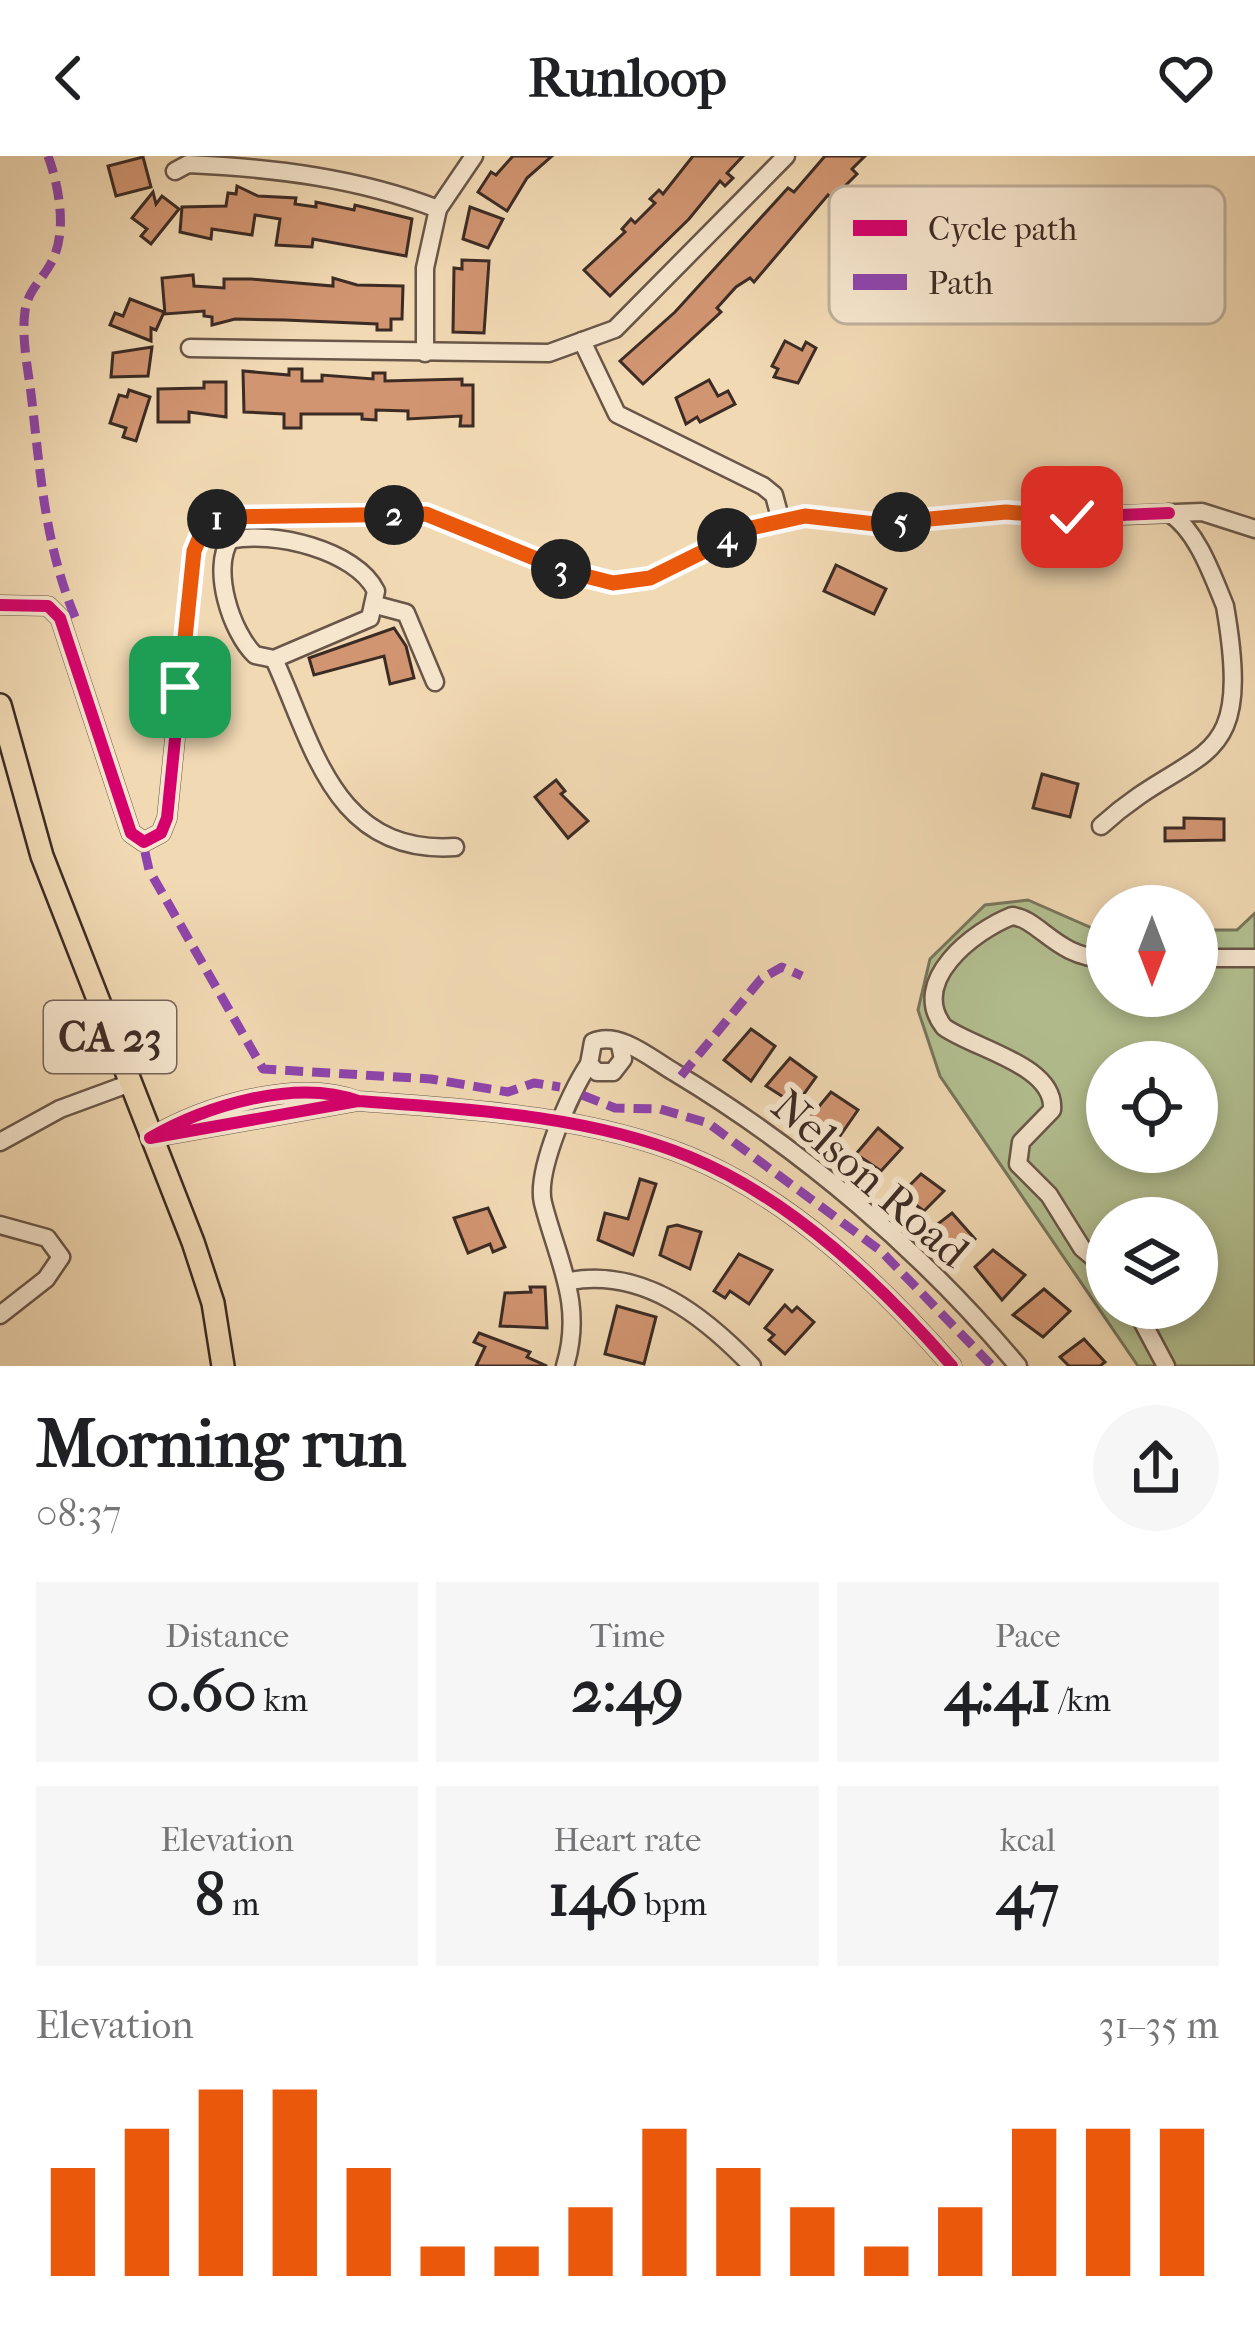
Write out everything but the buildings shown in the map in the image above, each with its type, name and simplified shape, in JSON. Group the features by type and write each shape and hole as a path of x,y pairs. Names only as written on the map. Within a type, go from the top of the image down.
{"main road":[{"name":"CA 23","path":"0,705 23,804 213,1303 224,1366"}],"street":[{"path":"425,353 425,268 438,209 474,156"},
{"path":"190,348 550,353 615,329 786,156"},
{"path":"175,171 188,164 237,166 379,186 438,209"},
{"path":"582,341 617,414 763,486 773,495 781,521"},
{"path":"0,605 48,606 61,618 131,832 144,842 154,839 167,818 194,551 202,532 221,517 426,514 566,571 613,583 650,578 723,539 805,516 875,524 1006,512 1072,517 1202,512 1255,529"},
{"path":"1101,826 1124,805 1226,751 1247,724 1244,651 1204,560 1181,522 1169,513"},
{"path":"221,517 230,540 222,555 227,599 248,649 274,659 357,628 376,605"},
{"path":"230,540 292,543 352,563 371,580 376,605"},
{"path":"376,605 406,613 435,682"},
{"path":"274,659 325,780 348,811 382,832 437,849 455,848"},
{"path":"1086,954 1063,949 1025,919 1012,916 947,962 934,992 944,1027 1033,1074 1048,1088 1052,1110 1021,1142 1018,1163 1049,1195 1086,1249"},
{"path":"1218,958 1255,958"},
{"path":"565,1366 573,1341 570,1281 542,1198 571,1091 589,1064 593,1042 610,1038 620,1055"},
{"name":"Nelson Road","path":"589,1064 602,1073 620,1055 659,1064 765,1128 855,1203 1018,1366"},
{"path":"0,1142 59,1109 128,1084"},
{"path":"150,1138 182,1120 261,1100 337,1093 358,1101 560,1125 660,1146 757,1193 839,1253 952,1366"},
{"path":"0,1225 46,1238 61,1257 46,1279 0,1315"},
{"path":"570,1281 619,1280 675,1299 752,1366"},
{"path":"1146,1329 1166,1366"}],"green space":[{"path":"1028,900 1086,925 1086,1017 1218,1017 1218,930 1237,930 1255,913 1255,1366 1138,1366 1113,1329 1218,1329 1218,1197 1086,1197 1086,1290 940,1076 918,1010 930,959 985,905"}],"marked path":[{"path":"48,156 58,195 59,238 51,263 27,304 25,345 46,515 78,624"},
{"path":"145,852 149,870 263,1069 431,1079 508,1092 534,1083 560,1087"},
{"path":"681,1076 761,979 782,967 802,976"},
{"path":"582,1095 615,1108 660,1109 708,1123 881,1251 992,1366"}],"cycle path":[{"path":"0,605 48,606 60,618 131,833 144,842 161,833 167,818 194,551 202,532 221,517 426,514 566,571 613,583 650,577 751,528 805,516 876,524 1006,512 1072,517 1169,513"},
{"path":"358,1101 150,1138 224,1106 307,1093 527,1116 651,1143 728,1175 799,1220 865,1275 952,1366"}],"route":[{"path":"180,687 194,551 202,532 221,517 426,514 566,571 613,583 650,578 723,539 805,516 875,524 977,513 1072,517"}]}
